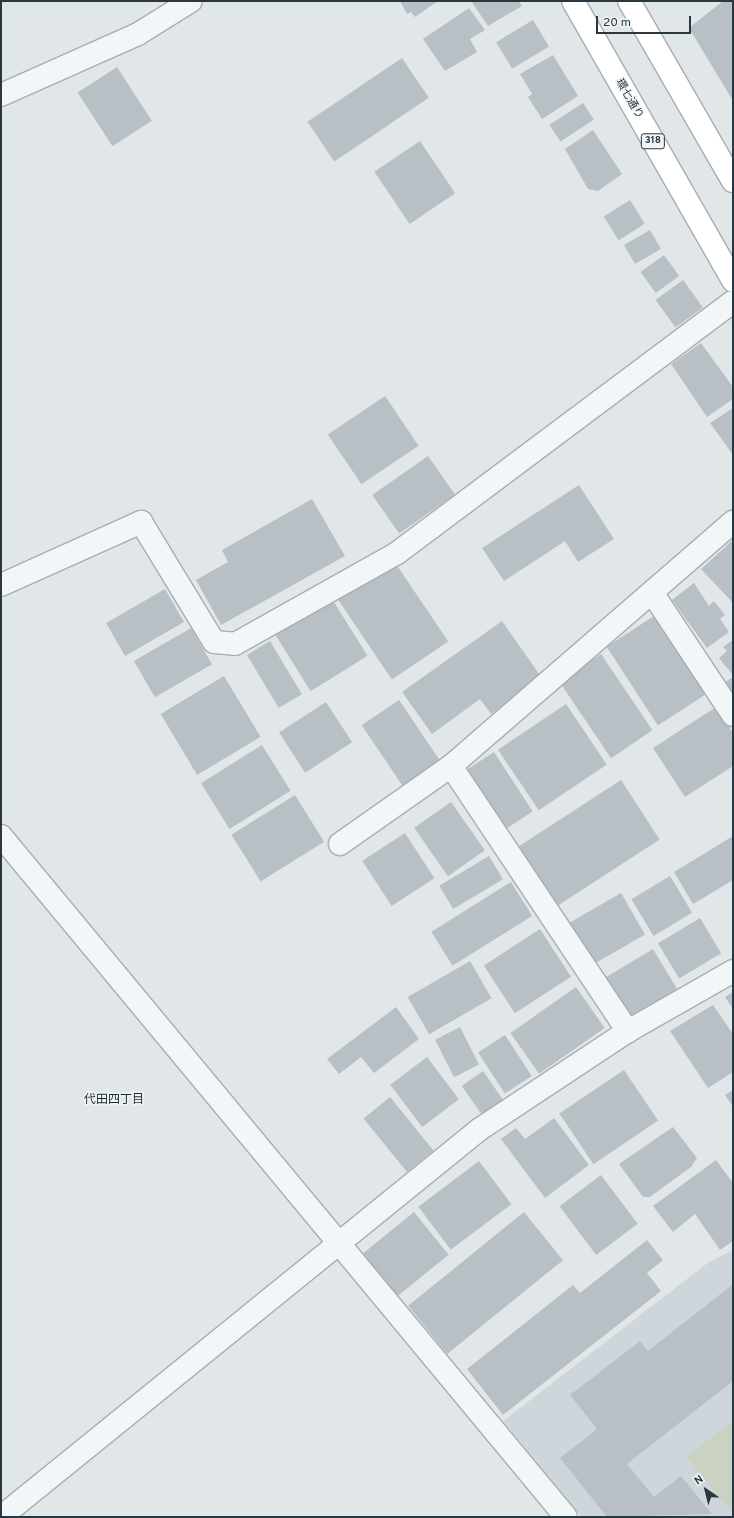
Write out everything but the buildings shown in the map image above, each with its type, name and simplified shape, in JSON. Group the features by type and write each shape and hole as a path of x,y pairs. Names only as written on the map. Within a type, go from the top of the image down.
{"main road":[{"name":"環七通り","path":"573,1 733,280"},
{"path":"629,1 733,181"}],"street":[{"path":"1,95 138,34 184,3"},
{"path":"1,585 141,522 214,642 235,644 397,553 733,302"},
{"path":"340,844 452,766 653,594 733,522"},
{"path":"653,594 733,715"},
{"path":"452,766 628,1031"},
{"path":"1,836 566,1517"},
{"path":"1,1517 338,1242 480,1130 628,1031 733,970"}],"shaded area":[{"path":"733,1250 733,1517 582,1517 503,1421 709,1262"}],"green space":[{"path":"733,1420 733,1514 687,1457"}],"district":[{"name":"代田四丁目","path":"114,1101"}]}
